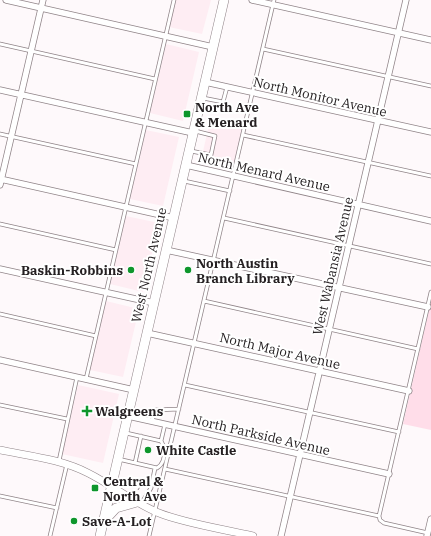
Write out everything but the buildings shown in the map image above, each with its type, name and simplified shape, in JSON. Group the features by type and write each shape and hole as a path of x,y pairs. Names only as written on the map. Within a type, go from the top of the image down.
{"main road":[{"name":"West North Avenue","path":"100,536 224,0"},
{"path":"103,522 116,508 139,503"}],"street":[{"path":"6,0 213,47"},
{"path":"43,0 0,181 174,218"},
{"path":"252,0 274,2 431,40"},
{"name":"West Wabansia Avenue","path":"281,536 406,0"},
{"name":"North Monitor Avenue","path":"205,82 431,132"},
{"name":"North Menard Avenue","path":"0,90 145,122 194,131"},
{"name":"North Menard Avenue","path":"186,166 431,221"},
{"path":"166,250 428,307"},
{"path":"0,269 154,303"},
{"name":"North Major Avenue","path":"147,333 409,391"},
{"path":"0,360 134,390"},
{"name":"North Parkside Avenue","path":"128,416 389,474"},
{"path":"0,450 67,464 87,473 139,503 172,518 254,536"},
{"path":"427,534 431,519"}],"lane":[{"path":"86,379 174,0"},
{"path":"149,536 274,2"},
{"path":"0,44 155,79"},
{"path":"263,49 431,86"},
{"path":"202,97 223,102 227,87"},
{"path":"189,150 211,155 215,136 194,131"},
{"path":"0,134 136,164"},
{"path":"243,134 431,176"},
{"path":"182,181 230,191"},
{"path":"224,218 431,264"},
{"path":"0,224 116,250"},
{"path":"427,534 384,523 380,520 379,516 431,292"},
{"path":"204,301 418,349"},
{"path":"0,314 96,336"},
{"path":"58,462 77,377"},
{"path":"185,385 399,432"},
{"path":"0,405 67,420"},
{"path":"152,421 155,410 179,409"},
{"path":"160,441 165,424"},
{"path":"124,433 160,441 165,449 163,460 160,466 156,468 151,488 139,503"},
{"path":"135,463 141,436"},
{"path":"118,459 156,468"},
{"path":"50,536 67,464"},
{"path":"165,469 379,516"},
{"path":"0,496 57,508"}],"path":[{"path":"138,490 143,482"}],"shaded area":[{"path":"176,0 211,0 202,34 169,27"},
{"path":"166,44 199,52 183,121 150,113"},
{"path":"210,121 242,129 233,168 201,160"},
{"path":"146,130 179,137 163,206 130,199"},
{"path":"126,216 159,223 143,292 110,284"},
{"path":"106,301 139,309 123,377 90,370"},
{"path":"431,301 431,430 403,424"},
{"path":"78,385 119,394 103,463 62,454"}],"place":[{"name":"North Ave & Menard","path":"187,114"},
{"name":"Baskin-Robbins","path":"131,270"},
{"name":"North Austin Branch Library","path":"188,270"},
{"name":"Walgreens","path":"87,411"},
{"name":"White Castle","path":"148,450"},
{"name":"Central & North Ave","path":"95,488"},
{"name":"Save-A-Lot","path":"74,521"}]}
